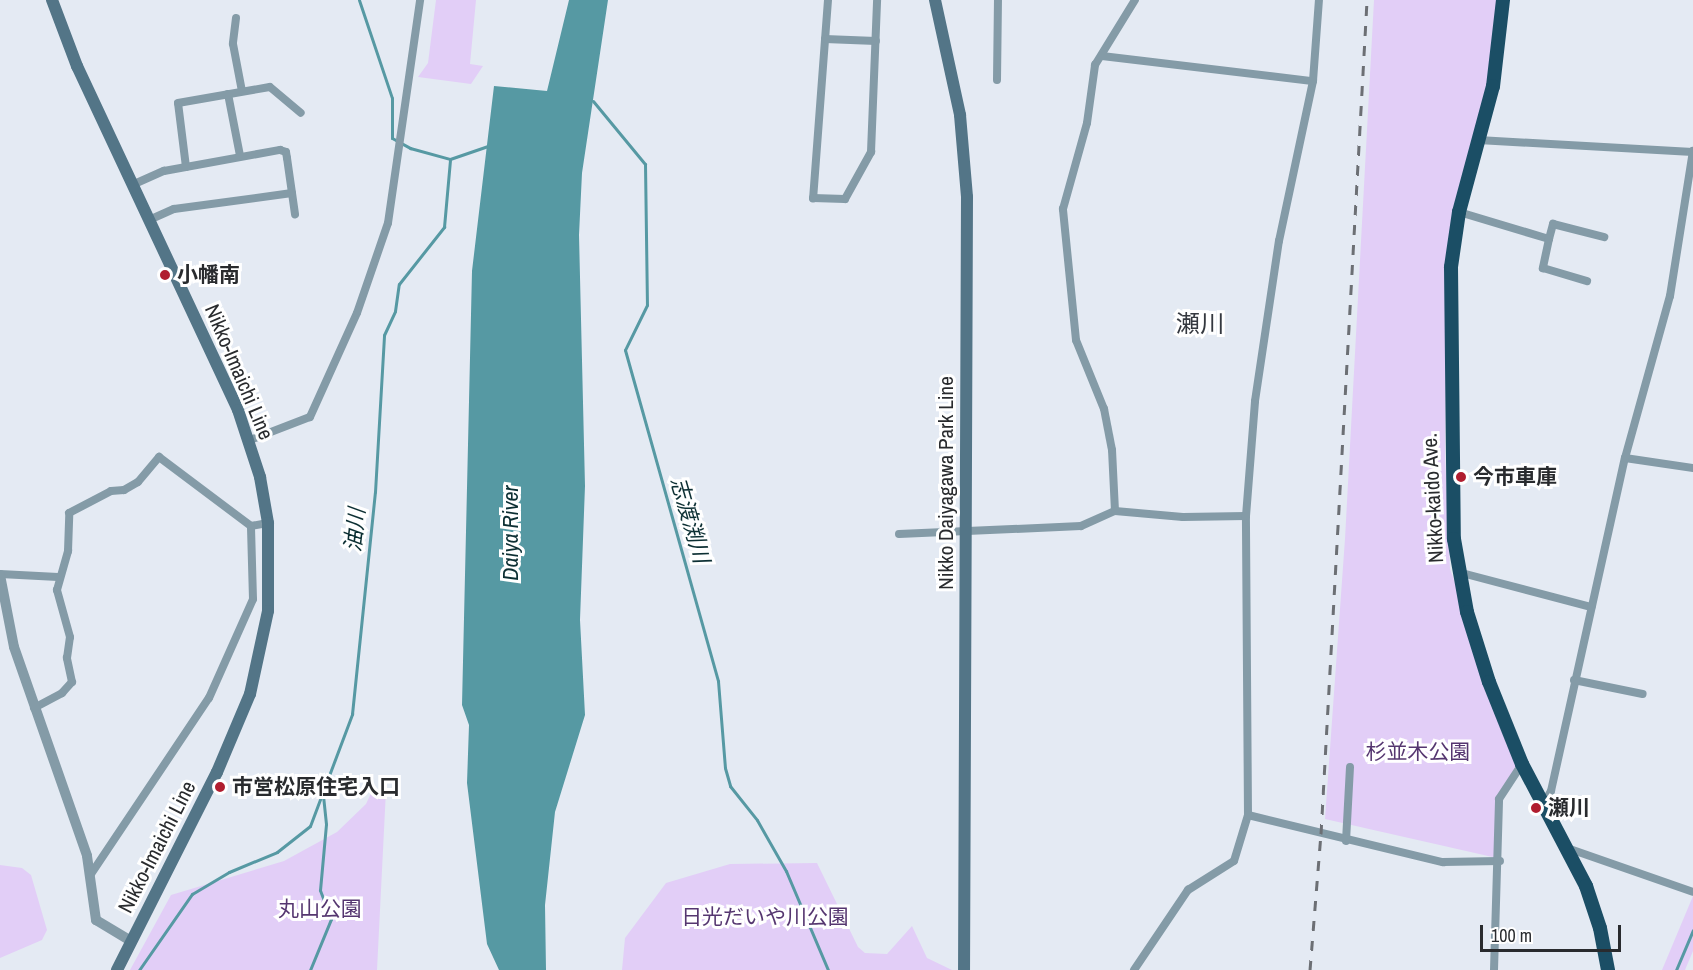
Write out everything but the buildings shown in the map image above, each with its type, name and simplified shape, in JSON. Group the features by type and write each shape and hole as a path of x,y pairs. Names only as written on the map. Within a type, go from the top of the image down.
{"highway":[{"name":"Nikko-kaido Ave.","path":"1503,0 1493,86 1460,212 1449,289 1450,468 1458,572 1489,682 1522,764 1567,848 1593,905 1608,970"}],"main road":[{"name":"Nikko-Imaichi Line","path":"52,0 77,66 250,440 268,523 268,611 250,694 227,751 117,970"},
{"name":"Nikko Daiyagawa Park Line","path":"935,0 960,115 967,197 964,970"}],"street":[{"path":"250,440 310,417 357,313 388,223 420,0"},
{"path":"828,0 813,198 845,200 871,152 877,0"},
{"path":"997,80 998,0"},
{"path":"1115,511 1112,450 1104,409 1076,340 1063,236 1063,209 1087,123 1095,65 1135,0"},
{"path":"1134,970 1188,890 1234,861 1248,815 1246,516 1254,401 1279,241 1313,81 1319,0"},
{"path":"236,18 233,44 242,91"},
{"path":"825,39 876,41"},
{"path":"1102,56 1313,81"},
{"path":"186,167 178,104 270,87 301,113"},
{"path":"228,94 240,156"},
{"path":"1478,140 1693,152 1670,296 1625,458 1551,791 1544,803"},
{"path":"132,185 164,171 240,156 286,152 295,214"},
{"path":"149,220 174,209 292,193"},
{"path":"1460,212 1549,239"},
{"path":"1587,281 1543,268 1553,224 1604,237"},
{"path":"34,708 62,693 72,682 67,657 70,637 57,590 58,577 68,552 69,513 111,491 124,490 138,482 147,467 159,458 251,526 268,523"},
{"path":"1625,458 1693,468"},
{"path":"899,534 966,529 1081,526 1115,511 1183,517 1246,516"},
{"path":"91,874 209,698 253,599 251,526"},
{"path":"1458,572 1591,607"},
{"path":"58,577 0,574 14,648 91,874 96,920 132,941"},
{"path":"1574,680 1643,694"},
{"path":"1494,970 1500,861 1499,799 1522,764"},
{"path":"1346,841 1350,766"},
{"path":"1248,815 1346,841 1443,862 1500,861"},
{"path":"1567,848 1692,891"}],"green space":[{"path":"436,0 476,0 470,64 483,66 471,84 418,77 428,63"},
{"name":"杉並木公園","path":"1374,0 1499,0 1495,53 1457,198 1446,353 1445,456 1450,569 1519,763 1497,799 1497,858 1325,819 1345,539"},
{"name":"丸山公園","path":"373,789 386,790 377,970 130,970 171,895 284,861 337,832 366,804"},
{"name":"日光だいや川公園","path":"817,863 858,947 865,953 887,954 912,926 927,958 952,970 622,970 625,938 666,883 730,864"},
{"path":"0,865 22,868 31,875 47,930 42,940 0,958"},
{"path":"1693,896 1693,951 1685,970 1662,970"}],"water":[{"name":"Daiya River","path":"569,0 608,0 582,173 579,235 585,486 580,620 585,715 555,812 545,905 546,970 499,970 487,944 467,783 469,725 462,705 472,271 494,86 547,91"}],"waterway":[{"path":"359,0 392,98 392,138 410,148 450,159"},
{"name":"志渡渕川","path":"593,101 645,164 647,305 625,350 718,681 725,768 730,786 757,820 786,871 828,970"},
{"name":"油川","path":"450,159 488,146"},
{"name":"油川","path":"139,970 192,894 229,872 277,852 310,826 352,714 375,492 384,335 395,311 399,284 444,227 450,160"},
{"path":"310,970 331,919 320,890 326,824 323,795"},
{"path":"1676,970 1693,930"}],"railway":[{"path":"1310,970 1321,834 1367,0"}],"place":[{"name":"小幡南","path":"165,275"},
{"name":"今市車庫","path":"1461,477"},
{"name":"市営松原住宅入口","path":"220,787"},
{"name":"瀬川","path":"1536,808"}],"district":[{"name":"瀬川","path":"1200,324"}]}
